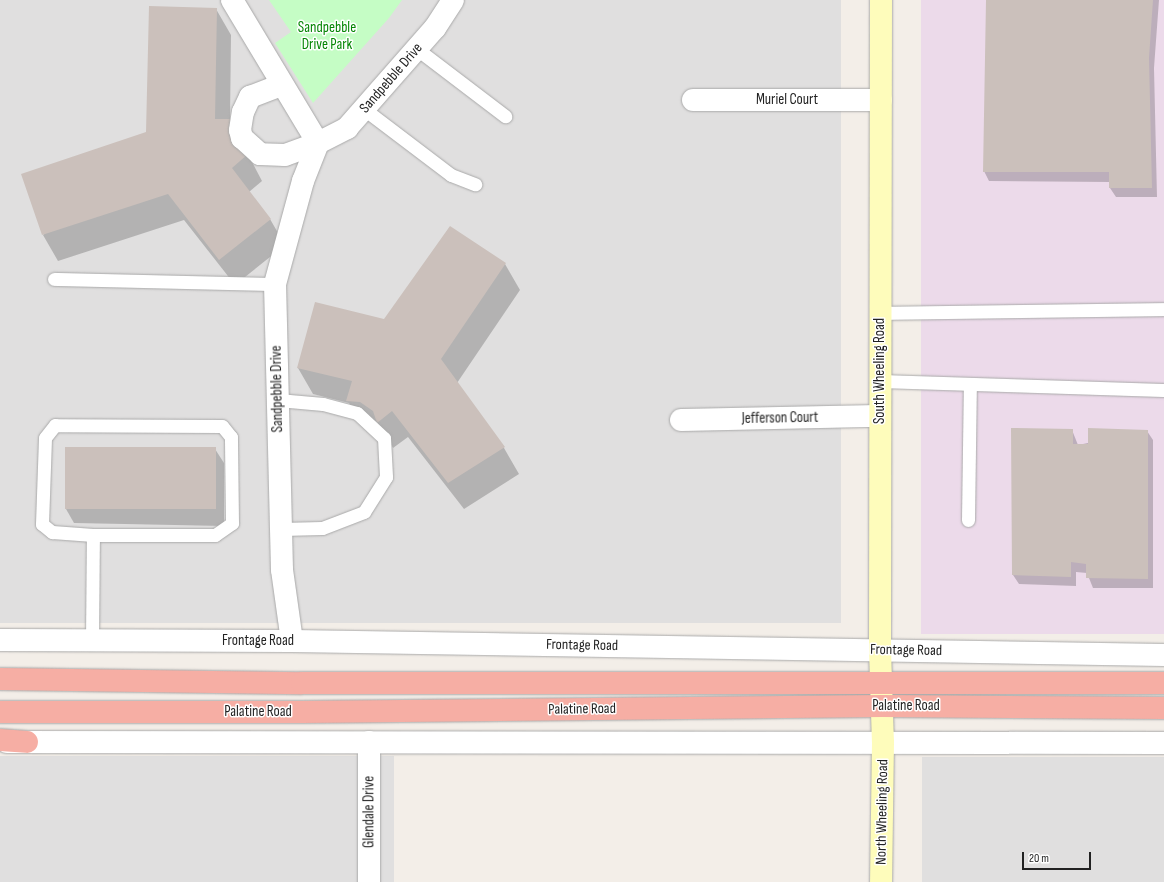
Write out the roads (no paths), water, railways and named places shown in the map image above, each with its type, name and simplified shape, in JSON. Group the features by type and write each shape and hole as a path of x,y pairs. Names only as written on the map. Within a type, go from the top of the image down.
{"highway":[{"path":"0,669 83,680"},
{"name":"Palatine Road","path":"0,679 302,683 1164,683"},
{"name":"Palatine Road","path":"0,712 302,712 882,706 1164,708"},
{"path":"0,741 27,742"}],"main road":[{"name":"South Wheeling Road","path":"880,0 881,100 879,416 880,649 883,742"},
{"name":"North Wheeling Road","path":"882,882 883,742"}],"street":[{"path":"232,0 318,143 285,155 260,154 242,138 240,130 243,112 250,97 282,85"},
{"name":"Sandpebble Drive","path":"292,641 282,570 275,284 303,181 318,143 347,128 435,28 453,0"},
{"name":"Muriel Court","path":"693,100 881,100"},
{"name":"Jefferson Court","path":"681,420 879,416"},
{"name":"Frontage Road","path":"0,640 292,641 880,649 1164,655"},
{"path":"27,742 1164,742"},
{"name":"Glendale Drive","path":"369,742 369,882"}],"lane":[{"path":"417,49 505,116"},
{"path":"364,109 450,176 475,184"},
{"path":"54,279 275,284"},
{"path":"880,313 1164,309"},
{"path":"879,381 1164,390"},
{"path":"968,520 970,384"},
{"path":"278,400 323,404 356,413 384,438 386,476 364,512 322,528 281,529"},
{"path":"55,424 222,426 231,437 232,523 216,535 93,535 52,532 42,524 45,438 55,424"},
{"path":"92,640 93,535"}],"park label":[{"name":"Sandpebble Drive Park","path":"327,36"}]}
